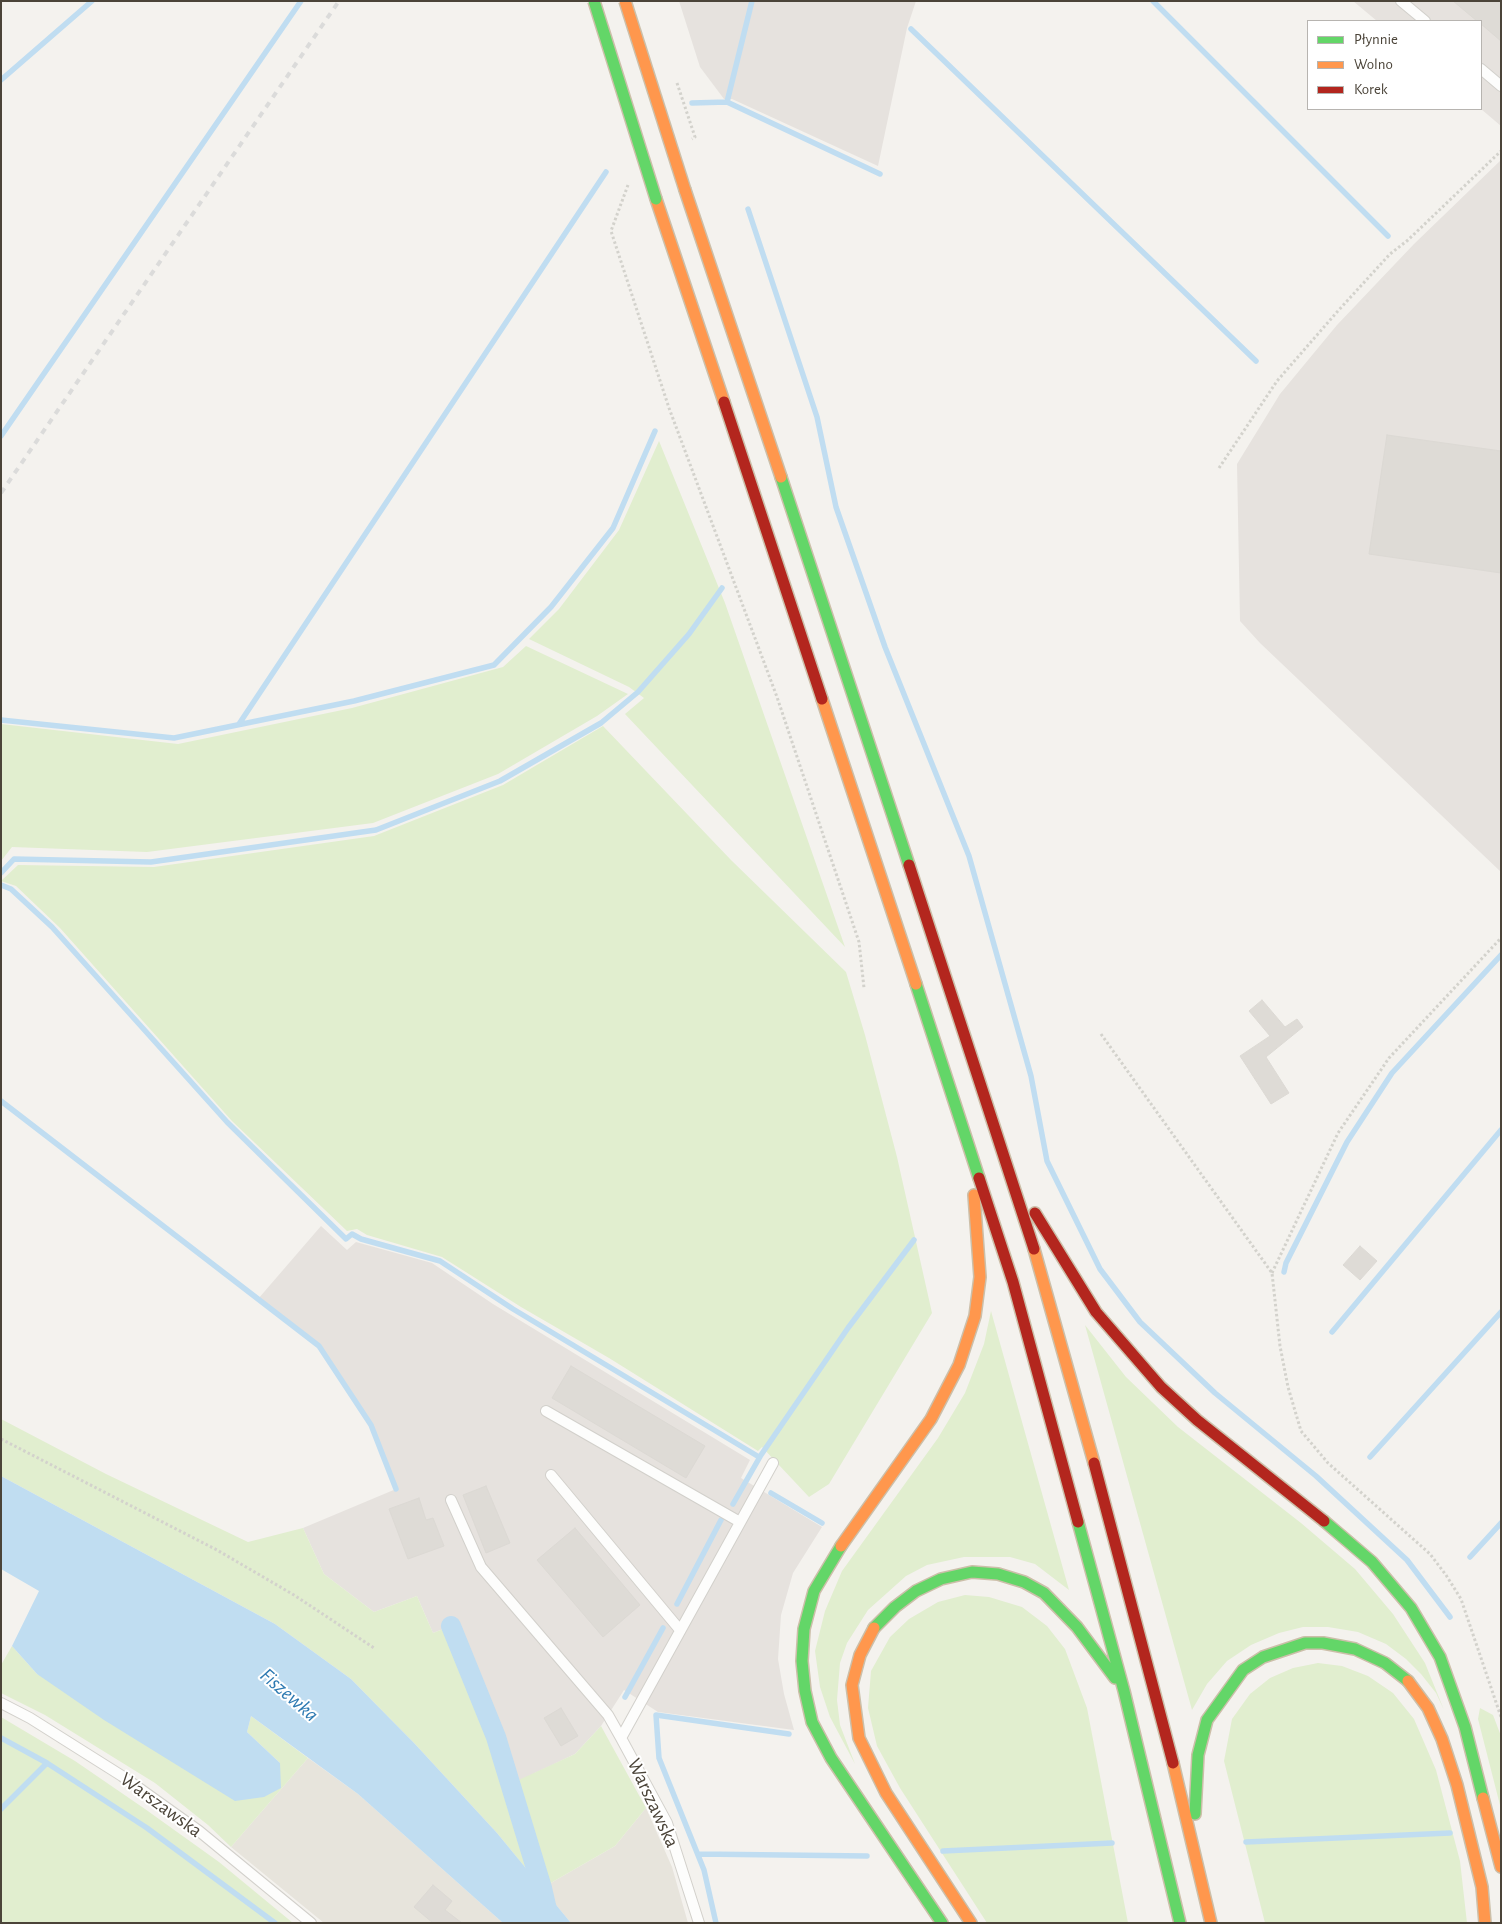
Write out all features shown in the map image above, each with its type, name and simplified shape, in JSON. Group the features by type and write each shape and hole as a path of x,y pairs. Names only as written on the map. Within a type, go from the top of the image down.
{"highway":[{"path":"594,1 656,199 1013,1282 1124,1692 1180,1923"},
{"path":"625,1 685,190 1043,1276 1128,1583 1211,1923"},
{"path":"942,1923 831,1758 812,1722 805,1691 802,1661 804,1629 814,1591 833,1557 932,1419 959,1365 975,1316 980,1276 972,1156"},
{"path":"1008,1166 1086,1296 1128,1352 1160,1387 1197,1420 1351,1543 1372,1562 1411,1608 1440,1657 1451,1684 1465,1727 1501,1867"},
{"path":"971,1923 886,1793 868,1760 859,1738 854,1713 852,1685 860,1655 875,1627 894,1607 916,1592 941,1580 972,1572 998,1574 1024,1582 1044,1593 1077,1627 1124,1692"},
{"path":"1194,1853 1198,1755 1207,1720 1229,1687 1243,1670 1264,1657 1285,1648 1305,1643 1323,1643 1355,1649 1385,1663 1406,1679 1431,1716 1442,1739 1457,1785 1482,1887 1485,1923"}],"lane":[{"path":"1402,1 1424,20"},
{"path":"1482,70 1501,86"},
{"path":"546,1411 740,1522"},
{"path":"622,1738 773,1463"},
{"path":"551,1475 680,1630"},
{"name":"Warszawska","path":"452,1500 481,1567 608,1715 622,1738 667,1823 699,1923"},
{"name":"Warszawska","path":"1,1703 30,1718 122,1776 199,1831 311,1923"}],"path":[{"path":"674,74 695,137 688,142"},
{"path":"1219,468 1277,381 1337,312 1390,254 1408,240 1501,151"},
{"path":"635,179 628,185 611,231 669,408 777,697 815,810 859,942 864,988"},
{"path":"1272,1273 1338,1133 1389,1058 1501,938"},
{"path":"1101,1034 1272,1273 1286,1379 1301,1431 1328,1463 1430,1554 1446,1575 1461,1599 1501,1716"},
{"path":"1,1438 216,1550 294,1595 374,1648"}],"shaded area":[{"path":"679,1 916,1 907,28 878,166 732,99 724,99 700,67"},
{"path":"1353,1 1501,1 1501,126 1482,110 1482,20 1376,20"},
{"path":"1501,160 1501,872 1260,643 1240,621 1237,464 1280,394 1337,325 1414,244"},
{"path":"321,1226 347,1250 356,1242 432,1263 493,1304 750,1460 741,1478 822,1527 793,1573 781,1615 778,1659 784,1694 794,1730 658,1712 624,1690 601,1726 575,1754 510,1785 496,1737 451,1626 433,1633 417,1596 374,1612 324,1574 303,1528 396,1489 371,1425 319,1346 258,1299"},
{"path":"308,1758 358,1794 503,1923 324,1923 231,1847"},
{"path":"646,1808 672,1867 688,1923 571,1923 542,1888 615,1846"}],"green space":[{"path":"659,441 725,603 845,947 625,714 644,698 629,687 529,639 559,609 619,530"},
{"path":"526,646 628,694 597,716 498,774 373,823 147,852 12,847 1,861 1,724 178,744 352,708 503,667"},
{"path":"603,726 731,860 846,972 865,1035 897,1157 932,1313 829,1484 809,1497 762,1447 758,1451 442,1257 367,1235 357,1229 347,1231 232,1121 60,928 16,886 1,881 18,865 154,867 374,836 503,785"},
{"path":"991,1311 1069,1590 1035,1564 1010,1557 964,1557 927,1565 906,1576 868,1610 847,1643 840,1663 837,1700 840,1725 855,1764 830,1717 820,1687 815,1651 825,1611 842,1571 938,1438 965,1393 984,1344"},
{"path":"1085,1325 1126,1377 1178,1427 1301,1523 1355,1569 1393,1614 1425,1663 1444,1710 1436,1693 1421,1674 1406,1659 1386,1644 1358,1632 1328,1627 1303,1627 1279,1633 1251,1645 1227,1661 1207,1684 1192,1710"},
{"path":"1,1419 106,1474 248,1542 303,1528 324,1574 374,1612 417,1596 433,1633 451,1626 496,1737 510,1784 575,1754 601,1726 646,1808 615,1846 542,1888 497,1833 415,1744 351,1679 275,1624 1,1476"},
{"path":"965,1595 989,1597 1022,1607 1047,1626 1065,1649 1087,1708 1128,1923 987,1923 900,1788 877,1746 868,1708 871,1671 890,1637 909,1619 938,1602"},
{"path":"12,1646 37,1674 280,1763 247,1732 251,1716 308,1758 231,1847 208,1825 155,1783 45,1715 1,1693 1,1665"},
{"path":"1318,1663 1342,1666 1368,1676 1393,1693 1414,1719 1436,1770 1460,1861 1467,1923 1265,1923 1224,1761 1232,1719 1250,1694 1270,1678 1293,1668"},
{"path":"1480,1708 1493,1715 1501,1736 1501,1809 1478,1719"},
{"path":"1,1717 75,1761 145,1809 219,1862 293,1923 1,1923"}],"water":[{"name":"Fiszewka","path":"1,1476 275,1624 351,1679 415,1744 497,1833 571,1923 503,1923 358,1794 251,1716 247,1732 280,1763 281,1788 264,1797 235,1801 104,1720 37,1674 12,1646 39,1591 1,1569"}],"building":[{"path":"1453,1 1501,1 1501,41 1482,25 1482,20 1476,20"},
{"path":"1387,435 1501,451 1501,573 1369,554"},
{"path":"1262,1000 1285,1027 1297,1019 1303,1027 1266,1057 1289,1093 1271,1104 1240,1056 1270,1036 1249,1011"},
{"path":"1360,1246 1377,1261 1360,1280 1343,1265"},
{"path":"571,1366 705,1446 686,1478 552,1398"},
{"path":"486,1486 510,1543 486,1553 463,1495"},
{"path":"419,1498 426,1520 433,1518 444,1546 408,1559 389,1509"},
{"path":"575,1528 640,1605 603,1637 537,1560"},
{"path":"561,1708 578,1736 561,1746 544,1718"},
{"path":"433,1885 452,1901 445,1910 462,1923 433,1923 414,1907"}],"waterway":[{"path":"1,80 92,1"},
{"path":"1,436 301,1"},
{"path":"727,102 752,1"},
{"path":"1153,1 1388,236"},
{"path":"911,29 1256,361"},
{"path":"692,103 727,102 880,174"},
{"path":"239,724 606,172"},
{"path":"748,209 817,417 836,507 885,647 969,856 1031,1076 1047,1161 1100,1269 1140,1322 1215,1393 1316,1476 1407,1560 1450,1617"},
{"path":"1,720 174,738 354,701 494,665 551,607 613,528 655,431"},
{"path":"1,873 14,859 151,862 376,830 500,781 601,723 638,692 689,634 722,588"},
{"path":"1,885 11,889 52,927 227,1122 346,1239 352,1234 361,1239 440,1261 513,1309 759,1457"},
{"path":"1284,1272 1286,1263 1347,1142 1392,1073 1501,955"},
{"path":"1,1101 319,1346 371,1425 396,1489"},
{"path":"1332,1332 1501,1130"},
{"path":"733,1504 761,1455 848,1328 914,1240"},
{"path":"1370,1457 1501,1312"},
{"path":"771,1493 822,1523"},
{"path":"677,1604 721,1520"},
{"path":"1470,1557 1501,1523"},
{"path":"451,1626 496,1737 542,1888 550,1923"},
{"path":"625,1697 663,1628"},
{"path":"716,1923 704,1870 659,1758 656,1715 789,1734"},
{"path":"1,1738 47,1763 147,1828 275,1923"},
{"path":"1,1809 47,1763"},
{"path":"1246,1842 1450,1833"},
{"path":"943,1851 1112,1843"},
{"path":"698,1854 867,1856"}],"railway":[{"path":"1,493 339,1"}],"traffic: fast":[{"path":"594,1 656,199"},
{"path":"781,477 909,865"},
{"path":"916,984 979,1178"},
{"path":"1324,1521 1372,1562 1411,1608 1440,1657 1465,1727 1483,1798"},
{"path":"1078,1522 1124,1691 1180,1923"},
{"path":"841,1546 814,1591 804,1629 802,1661 805,1691 812,1722 831,1758 942,1923"},
{"path":"874,1628 895,1607 916,1591 941,1579 972,1572 998,1574 1024,1582 1044,1593 1077,1627 1115,1678"},
{"path":"1195,1814 1198,1755 1207,1720 1243,1670 1263,1657 1305,1643 1323,1643 1355,1649 1385,1663 1408,1681"}],"traffic: slow":[{"path":"625,1 685,190"},
{"path":"685,190 781,477"},
{"path":"656,199 724,402"},
{"path":"822,699 916,984"},
{"path":"841,1546 931,1419 959,1365 975,1316 980,1277 974,1195"},
{"path":"1034,1249 1094,1463"},
{"path":"874,1628 860,1655 852,1685 859,1738 886,1793 971,1923"},
{"path":"1408,1681 1428,1708 1442,1739 1457,1785 1482,1887 1485,1923"},
{"path":"1173,1763 1211,1923"},
{"path":"1483,1798 1501,1867"}],"traffic: jam":[{"path":"724,402 822,699"},
{"path":"909,865 1034,1249"},
{"path":"979,1178 1013,1282 1078,1522"},
{"path":"1035,1213 1096,1312 1161,1387 1197,1420 1324,1521"},
{"path":"1094,1463 1173,1763"}]}
